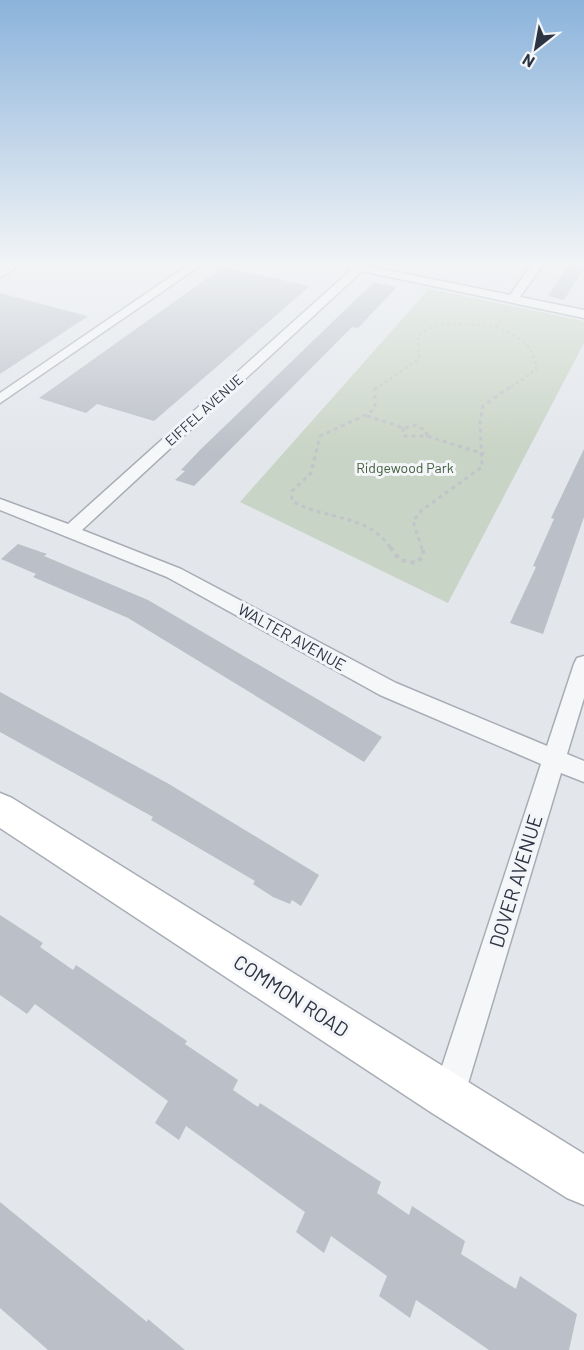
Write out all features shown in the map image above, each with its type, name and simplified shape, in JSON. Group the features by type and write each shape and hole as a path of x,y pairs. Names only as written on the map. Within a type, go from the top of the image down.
{"street":[{"path":"0,399 107,326"},
{"name":"EIFFEL AVENUE","path":"70,532 296,326"},
{"name":"WALTER AVENUE","path":"0,504 184,578 388,689 584,772"},
{"name":"DOVER AVENUE","path":"448,1097 584,664"},
{"name":"COMMON ROAD","path":"0,809 448,1097 584,1181"}],"path":[{"path":"438,326 418,336 419,359 375,387 375,408 366,415 320,436 311,473 292,491 292,501 318,514 377,531 384,538 393,556 402,561 416,563 424,555 414,531 413,521 482,467 484,454 479,416 483,406 528,377 537,366 536,358 522,340 496,327 468,326"},
{"path":"366,415 404,428 416,425 426,431 427,436"},
{"path":"404,428 402,432 405,436 427,436 484,454"}],"green space":[{"name":"Ridgewood Park","path":"396,326 584,326 584,343 448,603 240,502"}],"building":[{"path":"0,326 73,326 0,374"},
{"path":"140,326 264,326 154,421 97,404 86,413 39,398"},
{"path":"328,326 360,326 352,327 194,486 175,480 185,471 181,470"},
{"path":"584,449 584,517 543,634 510,623 536,567 533,566 554,519 551,518"},
{"path":"18,544 47,554 44,556 148,600 382,737 364,762 128,618 33,577 36,574 1,559"},
{"path":"0,692 169,784 319,875 301,906 292,900 290,904 273,897 253,884 255,881 151,820 153,817 0,732"},
{"path":"0,915 43,943 40,947 73,970 76,965 187,1041 185,1044 238,1080 233,1090 258,1107 260,1103 381,1182 377,1193 409,1215 412,1206 465,1241 461,1254 516,1289 520,1276 577,1314 569,1350 489,1350 416,1300 410,1318 379,1296 387,1276 331,1236 324,1253 296,1232 305,1212 186,1126 179,1140 155,1123 168,1101 35,1004 27,1014 0,995"},
{"path":"0,1202 147,1322 148,1319 185,1350 48,1350 0,1308"}]}
